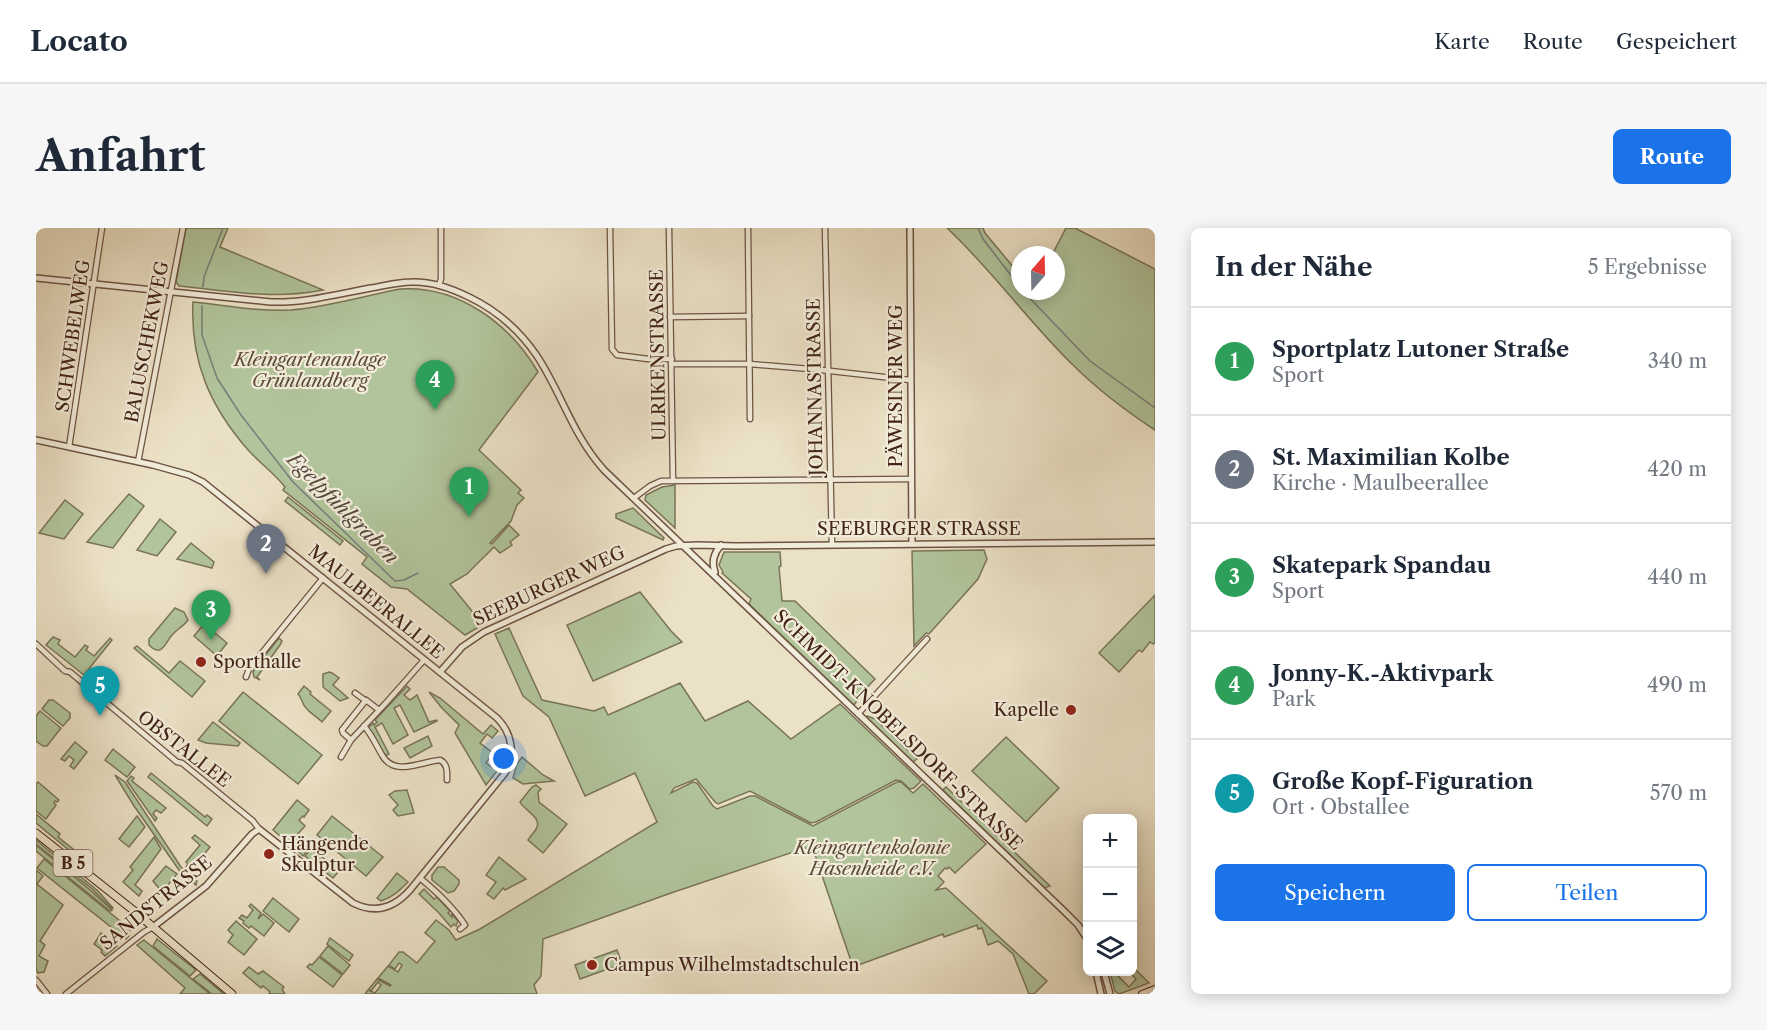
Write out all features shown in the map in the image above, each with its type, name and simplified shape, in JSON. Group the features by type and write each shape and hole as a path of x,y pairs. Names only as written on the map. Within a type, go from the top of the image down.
{"main road":[{"name":"B 5","path":"36,833 232,994"},
{"path":"1142,994 1155,990"}],"street":[{"name":"SCHWEBELWEG","path":"69,447 102,228"},
{"name":"BALUSCHEKWEG","path":"138,462 183,228"},
{"path":"439,285 441,228"},
{"path":"610,228 612,349 617,355 672,362 750,364 828,370 910,380"},
{"name":"ULRIKENSTRASSE","path":"669,228 673,481"},
{"path":"748,228 750,419"},
{"name":"JOHANNASTRASSE","path":"825,228 832,545"},
{"name":"PÄWESINER WEG","path":"910,228 912,544"},
{"name":"SCHMIDT-KNOBELSDORF-STRASSE","path":"36,278 285,303 417,282 439,285 479,302 518,332 531,348 543,366 584,445 604,470 1064,911 1083,932"},
{"path":"670,317 749,316"},
{"name":"MAULBEERALLEE","path":"36,440 138,462 189,475 203,482 502,723 512,747 511,758 504,773 420,878"},
{"path":"634,498 650,486 673,481 911,479"},
{"name":"SEEBURGER STRASSE","path":"683,546 1155,542"},
{"path":"717,576 713,561 721,545"},
{"name":"SEEBURGER WEG","path":"440,672 466,643 489,629 640,560 666,549 683,546"},
{"path":"246,677 249,669 323,578"},
{"path":"858,714 927,639"},
{"name":"OBSTALLEE","path":"36,644 65,671 70,672 177,762 253,821 259,829"},
{"path":"341,757 351,740 424,660"},
{"path":"355,693 379,710"},
{"path":"351,740 342,730 366,701"},
{"path":"364,726 383,759 390,765 403,768 440,760 447,767 447,780"},
{"path":"259,829 349,901 361,907 375,909 390,906 406,895 420,878 459,916 465,925 460,929"},
{"name":"SANDSTRASSE","path":"66,994 206,886 259,829"},
{"path":"1097,976 1101,994"},
{"path":"1105,976 1110,994"},
{"path":"36,980 47,994"}],"green space":[{"path":"186,228 228,228 220,247 323,290 268,294 179,286 176,282"},
{"path":"947,228 983,228 1011,264 1011,298 979,261"},
{"path":"1066,228 1075,228 1155,269 1155,430 1091,382 1013,300 1065,300 1065,246 1057,246"},
{"name":"Kleingartenanlage Grünlandberg","path":"400,289 421,289 442,294 480,311 513,338 538,372 479,450 521,490 518,493 524,498 517,505 511,521 490,543 492,544 509,525 519,535 510,542 512,545 500,553 494,547 467,574 450,584 484,624 465,635 407,589 391,587 362,564 367,557 283,490 285,487 249,451 223,417 205,382 195,344 193,302 254,309 291,310 332,304"},
{"path":"675,485 675,528 645,500 646,495 662,487"},
{"path":"129,494 144,506 113,548 87,542"},
{"path":"288,497 343,541 340,545 285,501"},
{"path":"65,500 83,514 64,539 39,533"},
{"path":"633,508 664,538 663,540 616,518 616,514"},
{"path":"160,519 176,532 157,556 137,550"},
{"path":"191,543 214,562 212,568 177,559"},
{"path":"984,550 987,559 978,579 929,634 926,633 914,646 912,551"},
{"path":"724,552 780,552 782,601 795,601 875,679 856,699 854,705 749,604 751,599 722,573 719,565"},
{"path":"640,592 682,642 593,681 567,625"},
{"path":"1155,595 1155,643 1150,642 1142,652 1139,650 1119,672 1099,653"},
{"path":"175,608 184,612 188,620 172,635 163,648 153,649 149,645 149,639"},
{"path":"204,624 227,643 217,656 194,636"},
{"name":"Kleingartenkolonie Hasenheide e.V.","path":"509,628 542,700 594,711 604,707 608,715 680,683 705,721 748,701 791,739 840,704 921,781 914,788 910,789 901,781 896,780 811,823 750,791 718,804 696,779 674,788 671,793 693,782 697,783 717,809 755,796 813,826 897,782 901,782 913,793 923,784 986,844 955,873 949,867 945,868 938,876 944,882 936,890 946,888 1047,981 1034,994 1029,994 1013,954 998,941 988,945 982,928 978,929 977,925 944,937 943,934 853,967 812,846 809,849 805,848 671,893 543,939 541,976 534,985 537,994 365,994 368,990 375,993 381,985 378,982 371,991 369,989 377,979 391,985 378,978 388,966 398,972 402,965 399,963 395,969 389,965 399,952 403,952 417,963 435,941 425,933 436,920 449,930 456,940 480,929 657,822 635,773 585,796 549,717 523,696 495,634"},
{"path":"53,637 60,640 58,644 75,657 85,645 88,647 86,650 94,656 110,638 112,640 84,675 46,645"},
{"path":"279,638 282,641 280,645 257,677 260,680 254,677 253,672 256,667"},
{"path":"137,646 169,673 180,661 205,681 192,697 134,648"},
{"path":"329,672 339,678 333,685 348,698 340,701 323,687 323,674"},
{"path":"304,686 331,711 322,722 306,708 298,694"},
{"path":"407,686 410,689 404,695 410,700 417,695 429,722 437,721 414,732 400,705 394,708 408,735 393,744 382,723 375,727 389,754 385,756 368,728 377,722 375,720"},
{"path":"243,692 322,755 298,784 219,721"},
{"path":"429,692 440,698 483,734 491,725 498,731 492,738 487,734 480,743 493,753 486,763 497,771 486,785 455,733 459,725"},
{"path":"49,700 53,700 70,713 70,718 63,726 42,709"},
{"path":"40,711 61,728 47,746 36,741 36,716"},
{"path":"867,716 875,719 917,759 913,762"},
{"path":"213,722 240,743 238,746 198,740"},
{"path":"428,736 432,746 410,758 404,748"},
{"path":"1006,737 1059,788 1026,822 972,771"},
{"path":"75,742 87,752 74,769 70,766 74,760 69,756 65,761 61,759"},
{"path":"113,749 135,767 127,777 105,760"},
{"path":"522,757 554,781 523,784 513,778 517,764"},
{"path":"151,773 205,817 207,815 212,819 207,826 148,777"},
{"path":"115,775 125,782 181,867 197,880 196,885 179,870"},
{"path":"131,776 134,778 132,781 166,808 161,813 156,810 153,814 157,818 155,821 127,781"},
{"path":"38,782 59,800 55,801 56,805 46,819 36,811 36,784"},
{"path":"536,785 541,789 538,792 539,802 567,824 543,853 528,840 538,823 520,802"},
{"path":"946,787 1050,886 1044,888 943,790"},
{"path":"407,790 414,813 398,816 393,810 398,805 389,795 395,791"},
{"path":"297,800 309,810 299,820 305,826 296,836 304,847 307,843 311,846 303,856 273,830"},
{"path":"36,814 60,834 58,837 78,853 76,856 36,823"},
{"path":"137,816 145,827 129,847 119,839"},
{"path":"332,816 383,857 366,876 317,835"},
{"path":"195,835 210,847 191,870 186,867 188,864 186,862 200,845 192,838"},
{"path":"154,837 161,849 135,885 142,891 139,896 123,882 133,870 130,867"},
{"path":"36,840 98,891 113,908 36,844"},
{"path":"36,845 112,910 110,911 36,851"},
{"path":"312,847 313,851 339,871 333,878 305,856"},
{"path":"499,857 526,879 505,890 503,888 494,899 487,894 496,882 486,875"},
{"path":"44,859 130,929 129,936 126,939 37,868"},
{"path":"166,866 177,874 162,892 153,881"},
{"path":"438,867 444,867 459,880 454,891 448,893 432,880 432,875"},
{"path":"36,870 43,876 37,884 63,905 40,941 45,945 39,956 48,961 44,972 38,973 36,970"},
{"path":"397,873 408,882 389,898 381,901 377,898"},
{"path":"424,889 434,899 437,897 450,911 448,913 458,921 456,926 454,924 451,927 419,894"},
{"path":"273,898 299,919 289,932 263,911"},
{"path":"251,904 261,913 258,919 263,914 274,923 264,936 251,926 249,928 239,918 242,915 247,918 253,910 249,906"},
{"path":"236,921 257,939 244,955 228,942 233,935 228,930"},
{"path":"101,933 117,946 105,956 102,950 94,944"},
{"path":"330,938 353,955 349,961 327,944"},
{"path":"157,939 196,970 190,976 153,946"},
{"path":"144,940 210,994 180,994 185,988 137,945"},
{"path":"328,946 350,965 343,974 320,956"},
{"path":"617,950 622,964 580,979 575,965"},
{"path":"319,957 342,975 333,987 307,967"},
{"path":"249,967 258,974 263,971 284,987 282,989 285,994 269,994 270,992 263,986 261,988 243,973"},
{"path":"1137,971 1149,983 1119,994 1115,991 1111,976 1118,976 1129,987 1136,979 1133,976 1137,976"},
{"path":"200,974 224,994 212,994 193,979"}],"waterway":[{"name":"Egelpfuhlgraben","path":"203,287 204,277 223,228"},
{"path":"978,228 983,239 1011,275"},
{"path":"1032,300 1090,361 1155,408"},
{"name":"Egelpfuhlgraben","path":"202,306 202,335 217,378 241,415 293,482 395,581 404,580 418,573"}],"place":[{"name":"Jonny-K.-Aktivpark","path":"435,410"},
{"name":"Sportplatz Lutoner Straße","path":"469,517"},
{"name":"St. Maximilian Kolbe","path":"266,574"},
{"name":"Skatepark Spandau","path":"211,640"},
{"name":"Sporthalle","path":"201,662"},
{"name":"Kapelle","path":"1071,710"},
{"name":"Große Kopf-Figuration","path":"100,716"},
{"name":"Hängende Skulptur","path":"269,854"},
{"name":"Campus Wilhelmstadtschulen","path":"592,965"}]}
